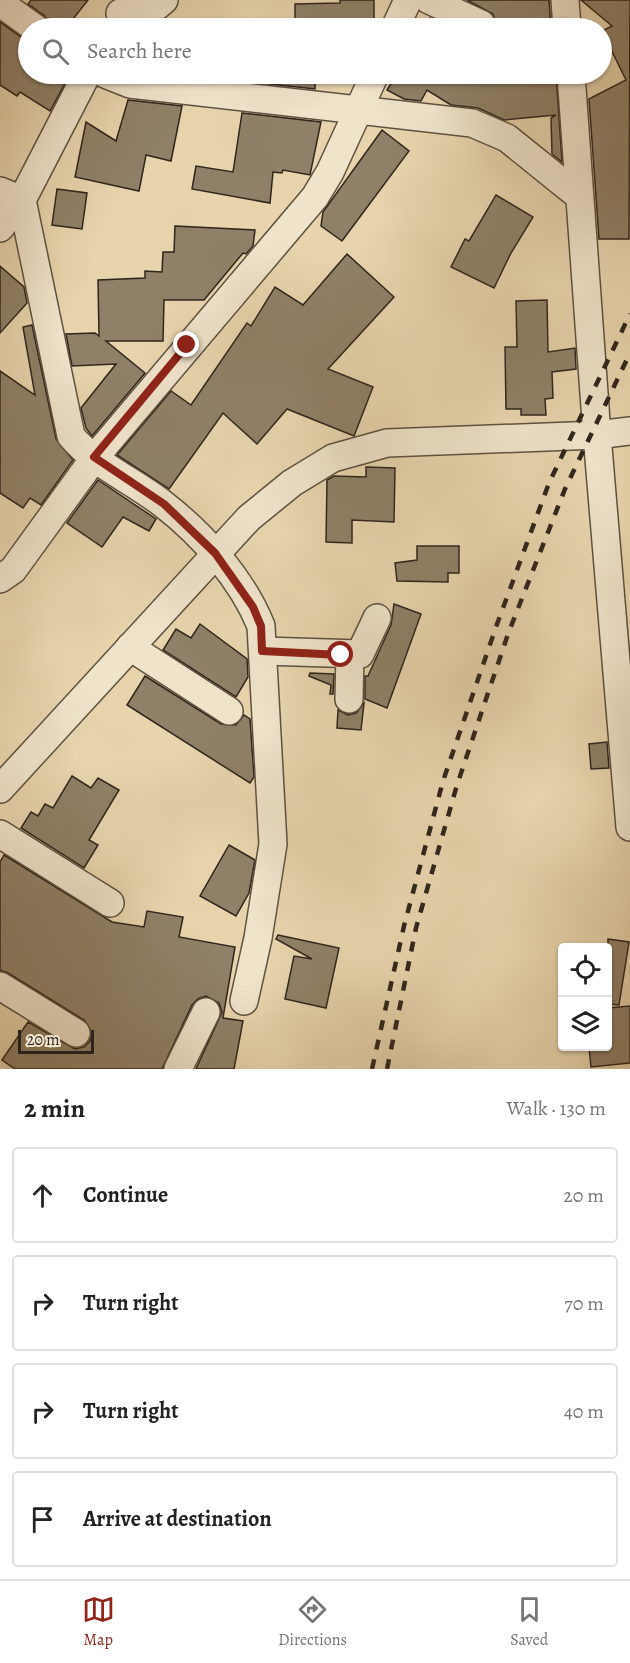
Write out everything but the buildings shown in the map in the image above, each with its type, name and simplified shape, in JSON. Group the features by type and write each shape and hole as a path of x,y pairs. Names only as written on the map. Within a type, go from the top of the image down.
{"street":[{"path":"119,14 157,6 164,0"},
{"path":"400,18 408,0"},
{"path":"429,0 468,18"},
{"path":"566,0 567,18"},
{"path":"6,3 23,18"},
{"path":"0,228 11,196 81,84"},
{"path":"130,84 472,123 507,138 579,196"},
{"path":"0,579 13,570 89,453 278,243 309,204 330,172 371,84"},
{"path":"572,84 597,435 630,827"},
{"path":"11,196 71,435 89,453 164,504 215,553 253,607 261,626 273,844 258,938 244,1001"},
{"path":"0,789 249,518 292,483 333,458 387,443 597,435 630,431"},
{"path":"262,651 360,654 377,618"},
{"path":"130,647 229,711"},
{"path":"349,699 351,654"},
{"path":"0,834 110,903"},
{"path":"0,986 76,1034"},
{"path":"178,1069 206,1012"}],"railway":[{"path":"372,1069 404,926 443,781 549,483 630,314"},
{"path":"387,1069 416,928 457,785 508,634 565,489 630,353"}],"route":[{"path":"187,345 94,457 164,504 215,553 253,607 261,626 262,651 341,655"}]}
